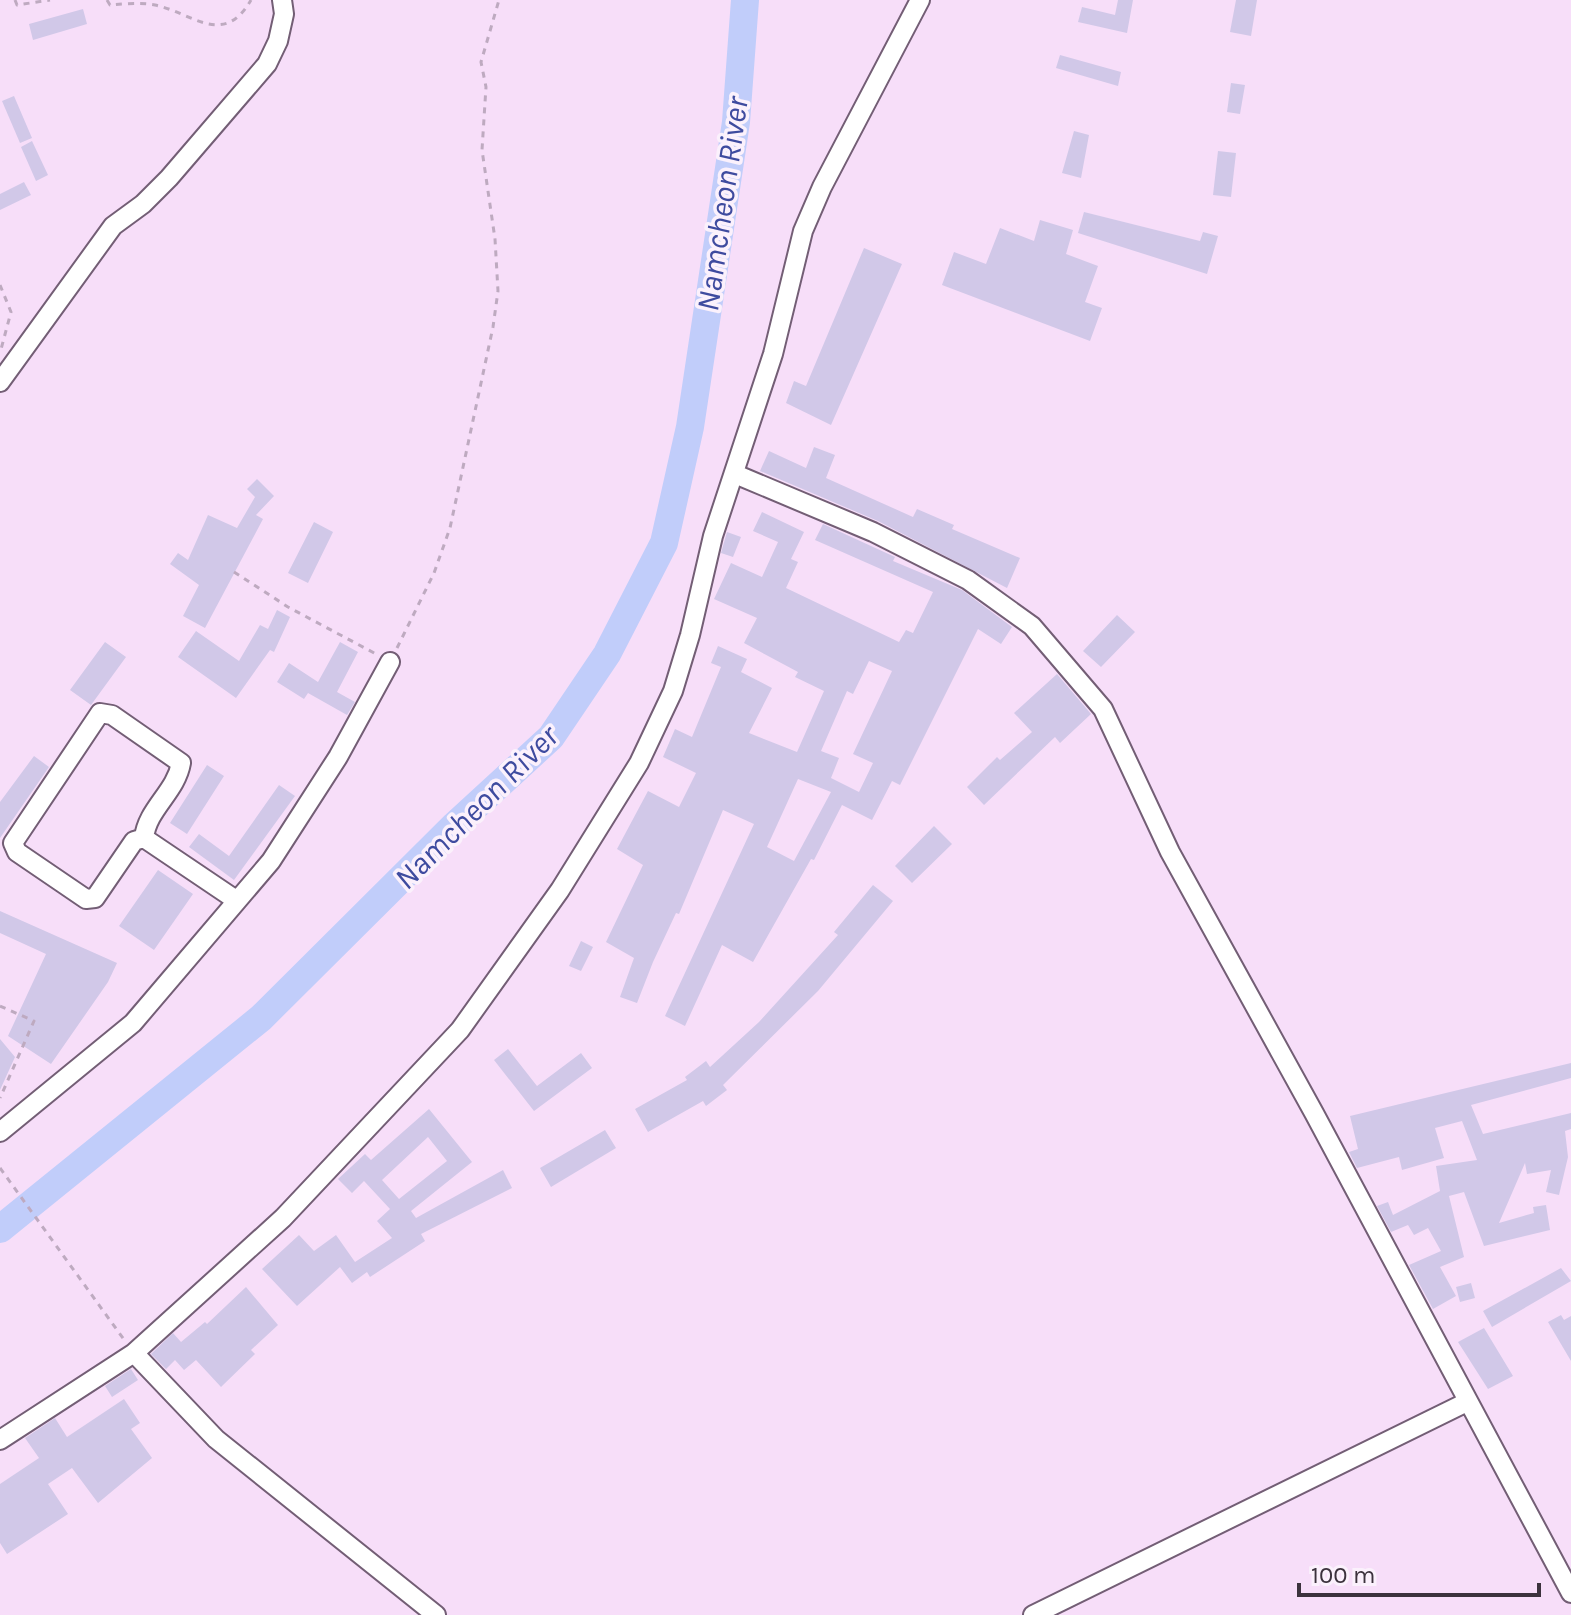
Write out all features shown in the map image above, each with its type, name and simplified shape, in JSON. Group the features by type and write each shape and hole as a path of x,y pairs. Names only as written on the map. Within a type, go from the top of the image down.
{"street":[{"path":"0,382 113,226 169,178 267,64 278,41 284,14 282,0"},
{"path":"0,1440 134,1353 246,1254 312,1188 460,1030 516,956 596,833 658,726 690,635 713,536 773,354 803,231 822,187 920,0"},
{"path":"735,474 873,532 968,580 1032,626 1092,695 1117,737 1170,852 1571,1593"},
{"path":"0,1132 133,1023 271,861 321,783 390,662"},
{"path":"100,713 112,715 181,763 179,774 146,824 144,838 134,841 95,898 86,899 17,852 13,843 100,713"},
{"path":"144,838 236,900"},
{"path":"134,1353 216,1439 436,1615"},
{"path":"1033,1615 1467,1402"}],"path":[{"path":"15,0 17,5 50,0"},
{"path":"107,0 110,5 153,5 211,26 233,20 251,0"},
{"path":"234,572 288,607 390,662 434,573 450,528 493,327 497,265 482,150 486,87 481,62 499,0"},
{"path":"0,285 11,312 0,354"},
{"path":"0,1006 34,1021 0,1098"},
{"path":"0,1168 134,1353"}],"building":[{"path":"1118,0 1133,0 1127,33 1078,22 1082,7 1115,15"},
{"path":"1236,0 1257,0 1251,36 1230,32"},
{"path":"83,9 87,24 33,40 29,24"},
{"path":"1060,55 1121,72 1118,86 1056,68"},
{"path":"1231,83 1245,85 1240,114 1227,112"},
{"path":"14,96 32,138 20,143 2,101"},
{"path":"1074,131 1089,135 1081,178 1062,173"},
{"path":"32,141 48,175 36,181 21,147"},
{"path":"1218,151 1236,153 1231,197 1213,195"},
{"path":"24,182 31,195 0,210 0,194"},
{"path":"1084,212 1200,241 1203,232 1218,236 1207,274 1078,233"},
{"path":"1040,220 1073,230 1066,254 1098,266 1085,302 1102,308 1090,341 942,285 954,252 986,264 1000,228 1034,241"},
{"path":"864,248 902,264 831,425 786,403 794,381 806,386"},
{"path":"814,447 835,455 826,478 913,517 917,509 954,525 952,529 1020,558 1007,588 878,521 760,471 769,451 806,468"},
{"path":"257,479 274,496 256,515 263,519 205,628 183,616 199,585 170,564 178,553 188,560 208,515 237,528 255,497 247,489"},
{"path":"762,512 804,532 791,559 798,562 786,588 899,642 906,630 913,633 933,592 815,540 823,524 895,557 893,561 962,590 1012,627 1001,644 978,629 900,785 892,781 872,820 842,805 814,860 811,859 753,962 722,945 685,1026 665,1016 754,824 723,810 637,1003 620,997 634,958 606,942 643,865 617,849 648,791 679,807 696,773 663,757 675,729 692,737 721,667 711,663 718,646 747,659 741,672 772,688 749,733 797,752 824,691 795,677 798,672 744,643 757,618 714,599 731,563 762,577 778,542 753,531","holes":["869,661 892,671 853,754 873,763 859,792 831,778 839,758 821,751 847,691 853,694","798,779 831,792 794,861 767,847"]},
{"path":"314,522 333,532 308,583 288,573"},
{"path":"727,532 741,537 733,557 721,553"},
{"path":"277,610 290,617 274,652 270,650 236,698 178,657 196,631 239,661 260,625 268,629"},
{"path":"1117,615 1135,632 1101,667 1083,651"},
{"path":"105,642 126,657 91,705 70,690"},
{"path":"340,642 358,652 337,692 355,702 347,715 308,693 304,699 277,682 289,663 318,682"},
{"path":"1057,674 1091,714 1060,743 1055,737 984,805 967,787 997,757 1000,760 1032,732 1014,713"},
{"path":"34,756 49,767 0,838 0,802"},
{"path":"207,765 224,776 187,834 170,823"},
{"path":"279,785 295,796 234,880 189,847 199,834 229,856"},
{"path":"934,826 952,844 912,883 895,866"},
{"path":"158,870 193,894 154,950 119,926"},
{"path":"873,885 893,901 818,991 723,1085 727,1090 706,1106 703,1101 648,1132 635,1109 687,1080 685,1077 706,1061 710,1067 759,1022 838,935 834,932"},
{"path":"0,911 117,963 108,982 51,1064 8,1036 46,954 0,933"},
{"path":"581,941 593,947 581,971 569,966"},
{"path":"0,1039 15,1057 0,1090"},
{"path":"508,1049 537,1086 581,1053 592,1068 534,1111 494,1060"},
{"path":"1571,1063 1571,1078 1471,1105 1483,1134 1571,1113 1571,1129 1565,1131 1568,1157 1559,1195 1546,1192 1551,1170 1527,1174 1525,1163 1499,1223 1534,1213 1533,1207 1546,1205 1550,1230 1484,1246 1464,1192 1449,1196 1464,1257 1440,1267 1456,1296 1433,1309 1409,1265 1441,1251 1428,1228 1414,1235 1408,1225 1391,1232 1377,1206 1388,1202 1393,1215 1440,1191 1436,1166 1477,1160 1462,1121 1435,1128 1444,1158 1402,1170 1399,1157 1357,1168 1349,1152 1358,1149 1350,1116"},
{"path":"429,1109 472,1162 411,1211 416,1218 503,1170 512,1188 421,1234 425,1241 370,1277 367,1272 352,1283 340,1267 297,1306 262,1269 299,1235 314,1251 336,1235 355,1262 392,1238 377,1221 390,1209 364,1181 352,1193 338,1179 365,1154 371,1160","holes":["428,1137 447,1161 399,1199 382,1180"]},
{"path":"605,1130 616,1148 551,1187 540,1168"},
{"path":"1561,1268 1571,1281 1492,1327 1483,1311"},
{"path":"1471,1283 1475,1298 1460,1302 1456,1287"},
{"path":"246,1287 278,1325 251,1350 255,1354 221,1387 196,1360 184,1370 175,1360 166,1369 151,1354 173,1333 181,1342 205,1322 207,1324"},
{"path":"1561,1315 1564,1320 1571,1316 1571,1361 1548,1322"},
{"path":"1484,1328 1513,1376 1488,1389 1458,1342"},
{"path":"131,1369 138,1380 112,1397 105,1386"},
{"path":"124,1399 140,1423 131,1429 152,1458 98,1503 72,1468 48,1484 68,1514 7,1554 0,1543 0,1484 39,1458 25,1438 55,1418 67,1437"}],"waterway":[{"name":"Namcheon River","path":"0,1229 261,1018 455,825 551,737 607,654 664,543 690,427 736,122 745,0"}]}
